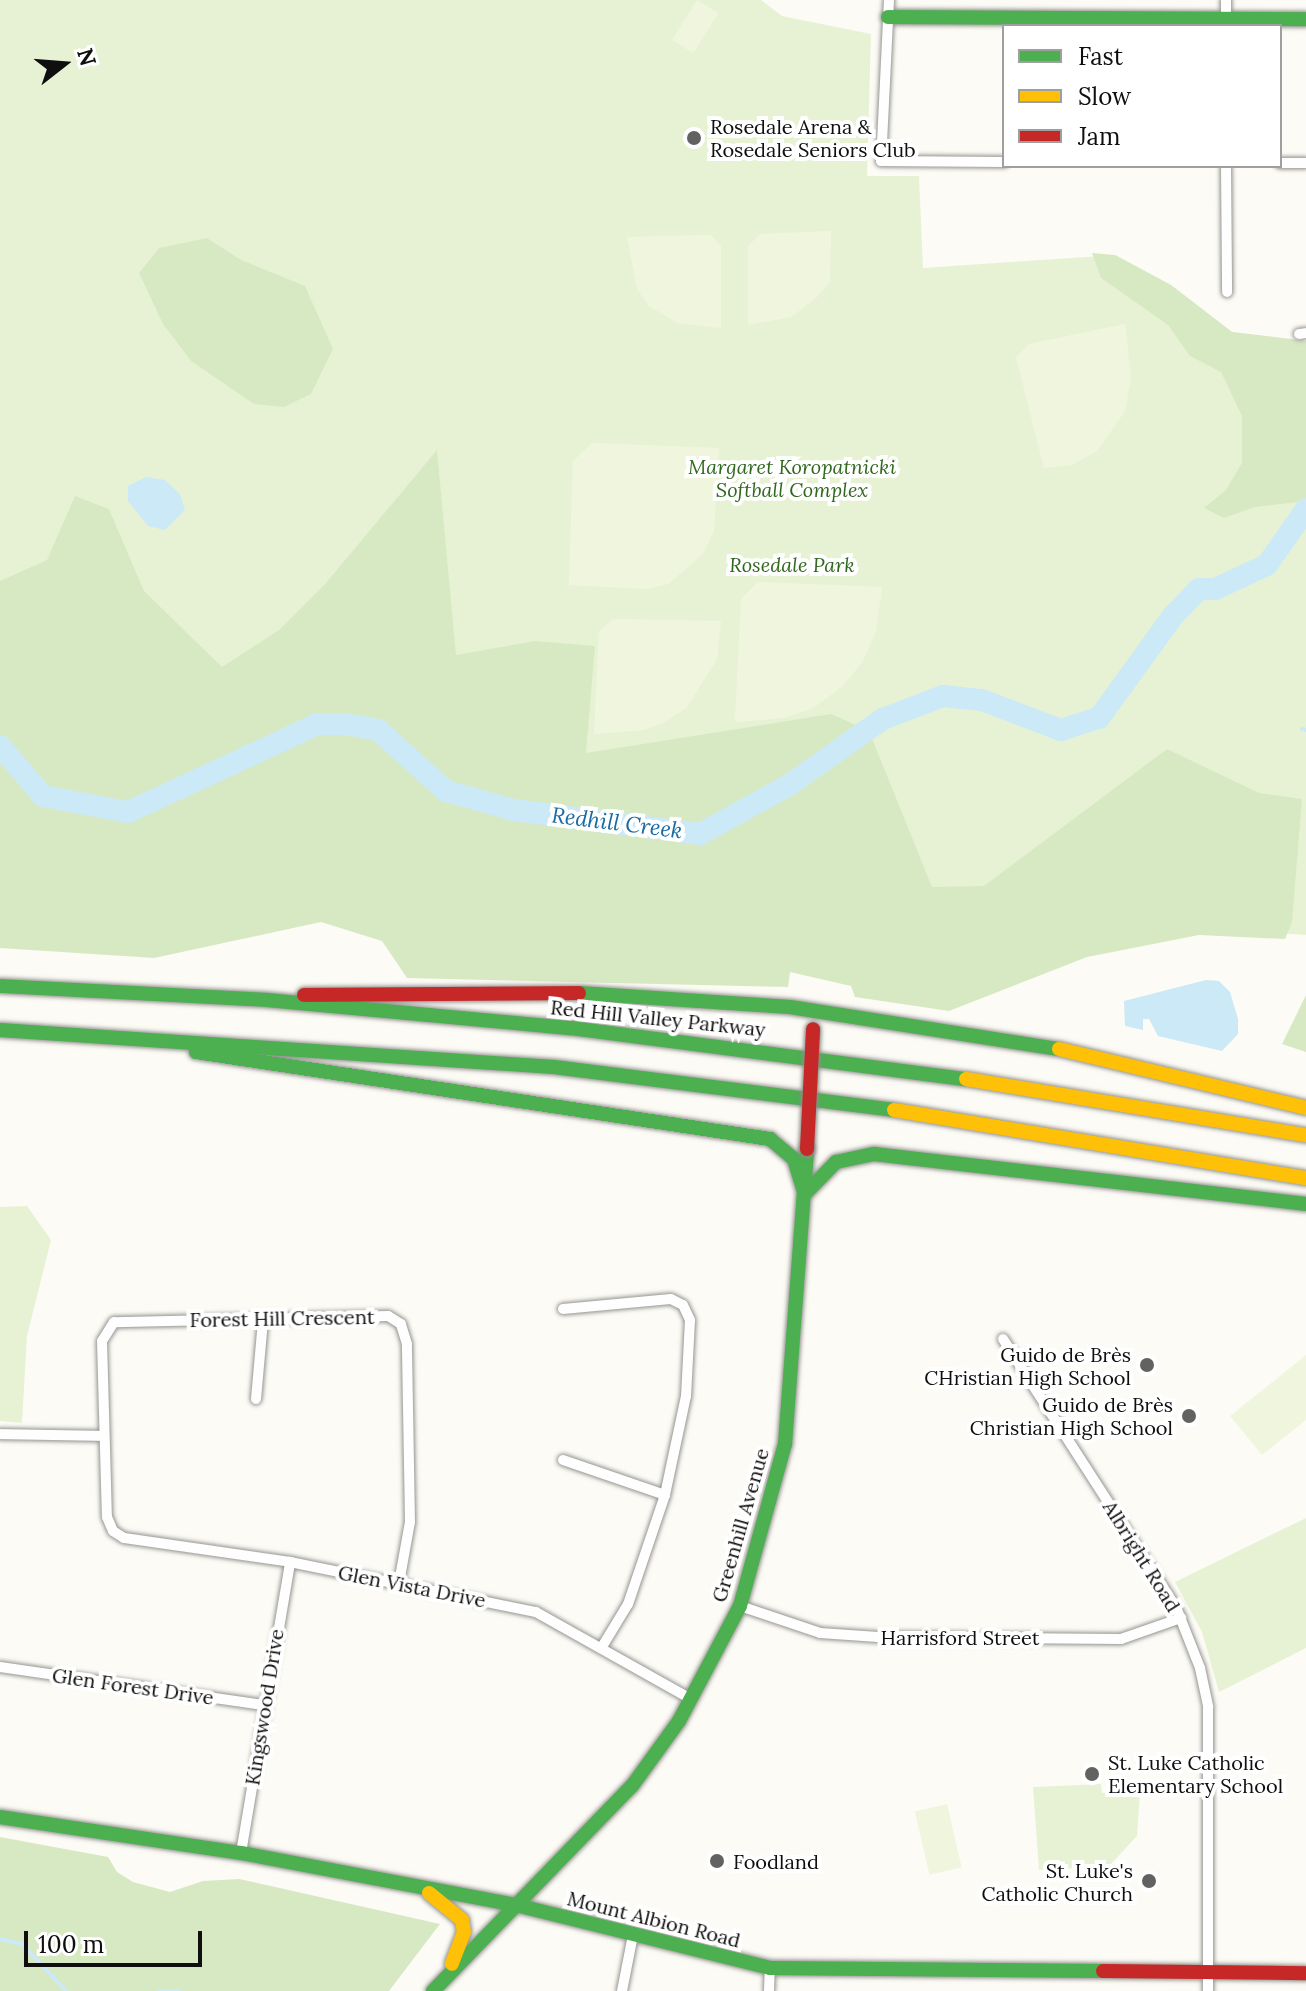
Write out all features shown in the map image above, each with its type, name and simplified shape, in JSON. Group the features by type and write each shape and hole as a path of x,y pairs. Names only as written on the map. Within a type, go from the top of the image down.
{"main road":[{"path":"888,17 1226,22 1306,19"},
{"name":"Red Hill Valley Parkway","path":"0,986 267,1000 766,1051 1118,1101 1306,1135"},
{"path":"267,1000 324,993 614,993 814,1010 1091,1055 1306,1108"},
{"name":"Greenhill Avenue","path":"433,1991 632,1786 691,1699 740,1606 785,1444 805,1194 814,1010"},
{"path":"0,1030 485,1060 767,1092 1138,1147 1306,1178"},
{"path":"107,1035 145,1047 770,1139 794,1159 805,1194 836,1162 874,1154 1306,1204"},
{"name":"Mount Albion Road","path":"0,1817 241,1853 516,1905 770,1968 1306,1973"},
{"path":"421,1888 462,1920 464,1932 447,1975"}],"street":[{"path":"889,0 881,161 1002,162"},
{"path":"1226,0 1226,22"},
{"path":"1282,163 1306,163"},
{"path":"1226,168 1227,292"},
{"path":"563,1309 671,1299 683,1305 690,1320 686,1396 665,1495 628,1604 602,1647"},
{"name":"Forest Hill Crescent","path":"113,1531 107,1517 102,1341 114,1322 388,1316 401,1324 407,1344 410,1522 399,1583"},
{"path":"256,1399 263,1320"},
{"name":"Albright Road","path":"1003,1339 1181,1618 1208,1707 1208,1991"},
{"path":"0,1434 104,1436"},
{"path":"563,1460 665,1495"},
{"name":"Glen Vista Drive","path":"113,1531 124,1538 290,1562 536,1612 691,1699"},
{"name":"Kingswood Drive","path":"241,1853 290,1562"},
{"name":"Harrisford Street","path":"740,1606 820,1633 878,1637 1121,1639 1181,1618"},
{"name":"Glen Forest Drive","path":"0,1667 265,1705"},
{"path":"622,1991 633,1935"},
{"path":"769,1991 770,1968"}],"green space":[{"name":"Rosedale Park","path":"0,0 761,0 782,16 871,34 867,176 919,176 923,268 1115,255 1171,285 1232,332 1306,341 1306,935 1014,916 209,668 0,682"},
{"path":"697,0 718,13 693,53 672,40"},
{"path":"831,231 830,282 816,298 791,317 748,325 748,246 760,234"},
{"path":"711,235 721,246 721,328 678,323 649,306 637,289 627,237"},
{"path":"207,238 241,260 305,286 333,349 311,394 284,407 254,404 191,361 163,324 139,273 159,248"},
{"path":"1092,253 1115,255 1171,285 1232,332 1306,341 1306,501 1255,507 1224,518 1204,508 1226,490 1242,463 1242,416 1221,372 1190,356 1168,325 1101,278"},
{"path":"1125,324 1131,377 1125,411 1097,451 1072,465 1044,468 1016,357 1029,344"},
{"path":"592,443 719,448 714,531 702,555 668,584 647,589 569,585 573,461"},
{"path":"437,450 456,655 535,641 595,646 586,753 831,714 869,731 932,887 984,886 1167,749 1259,793 1302,799 1292,922 1285,939 1199,935 1087,957 949,1011 855,997 851,986 790,972 788,987 407,978 382,941 321,922 154,958 0,948 0,581 47,560 75,496 109,509 144,591 222,667 279,630 326,583"},
{"path":"758,582 882,587 876,631 863,661 843,686 813,708 784,718 735,722 741,599"},
{"path":"613,619 721,621 717,659 687,707 665,722 644,730 594,734 599,631"},
{"path":"1306,995 1306,1052 1282,1044"},
{"path":"27,1206 51,1240 27,1336 22,1423 0,1421 0,1207"},
{"path":"1306,1355 1306,1420 1262,1455 1230,1416"},
{"path":"1306,1518 1306,1648 1219,1692 1202,1632 1175,1582"},
{"path":"1101,1784 1102,1793 1140,1792 1137,1836 1109,1866 1039,1870 1033,1787"},
{"path":"947,1804 962,1867 929,1875 915,1811"},
{"path":"0,1837 108,1857 117,1872 133,1882 170,1892 203,1881 239,1879 440,1924 389,1991 0,1991"}],"water":[{"path":"146,477 165,480 180,494 185,510 165,530 148,526 128,501 128,486"},
{"path":"1206,980 1219,981 1230,992 1238,1019 1238,1034 1222,1051 1158,1036 1149,1019 1143,1019 1143,1030 1125,1026 1124,1001"}],"waterway":[{"name":"Redhill Creek","path":"0,746 43,796 128,812 318,724 345,724 378,730 446,791 514,810 700,834 789,785 883,719 943,696 982,700 1061,730 1099,718 1172,617 1199,589 1215,589 1267,565 1306,509"},
{"path":"1302,729 1306,730"},
{"path":"0,1939 22,1944 66,1991"},
{"path":"160,1991 180,1991"}],"traffic: fast":[{"path":"888,17 1306,19"},
{"path":"0,986 267,1000 571,1028 966,1079"},
{"path":"579,993 790,1007 1059,1049"},
{"path":"0,1030 554,1067 894,1110"},
{"path":"196,1052 770,1139 794,1159 805,1194"},
{"path":"433,1991 632,1786 679,1721 740,1606 785,1444 807,1149"},
{"path":"805,1194 836,1162 874,1154 1306,1204"},
{"path":"0,1817 241,1853 516,1905 770,1968 1103,1971"}],"traffic: slow":[{"path":"1059,1049 1306,1108"},
{"path":"966,1079 1306,1135"},
{"path":"894,1110 1306,1178"},
{"path":"429,1893 462,1920 464,1932 452,1964"}],"traffic: jam":[{"path":"304,995 579,993"},
{"path":"807,1149 813,1029"},
{"path":"1103,1971 1306,1973"}],"place":[{"name":"Rosedale Arena & Rosedale Seniors Club","path":"694,138"},
{"name":"Guido de Brès CHristian High School","path":"1147,1365"},
{"name":"Guido de Brès Christian High School","path":"1189,1416"},
{"name":"St. Luke Catholic Elementary School","path":"1092,1774"},
{"name":"Foodland","path":"717,1861"},
{"name":"St. Luke's Catholic Church","path":"1149,1881"}],"park label":[{"name":"Margaret Koropatnicki Softball Complex","path":"792,478"}]}
